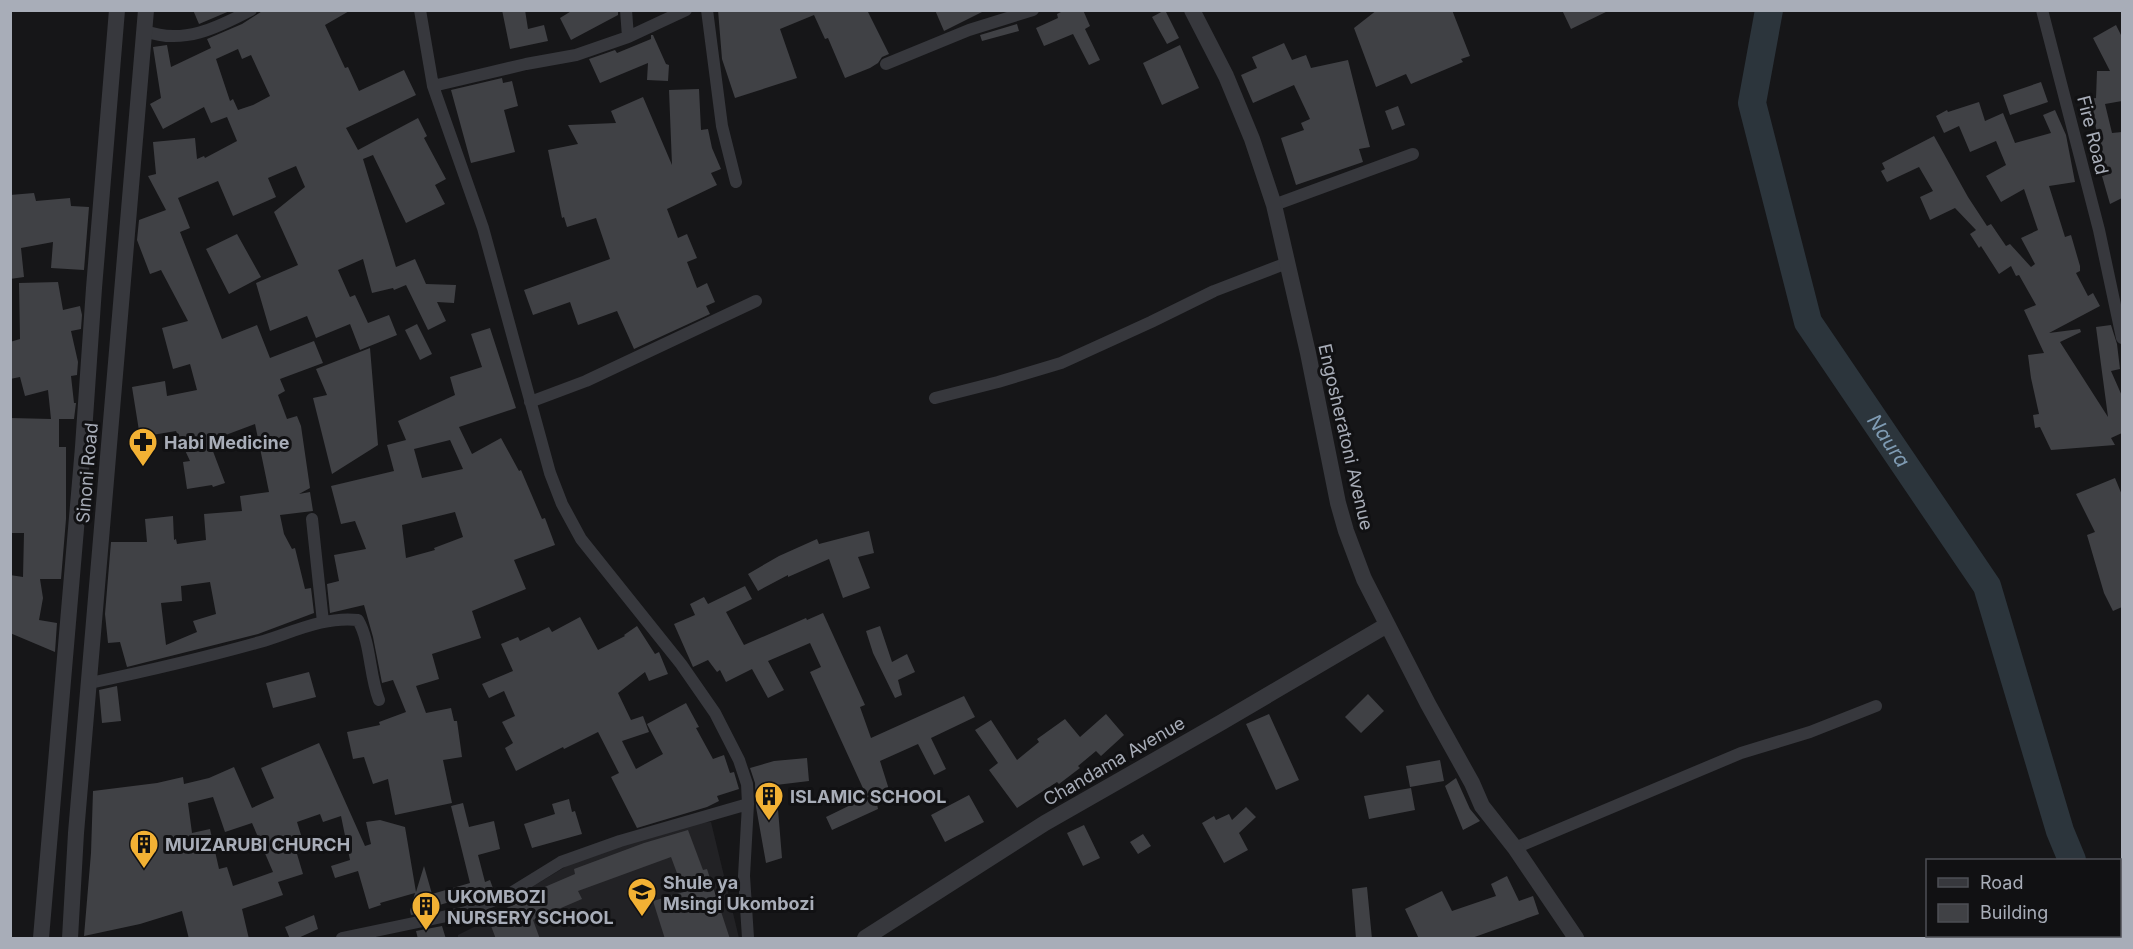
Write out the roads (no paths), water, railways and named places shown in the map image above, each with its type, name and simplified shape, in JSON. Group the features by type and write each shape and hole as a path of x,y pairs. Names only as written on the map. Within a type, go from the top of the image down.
{"street":[{"name":"Sinoni Road","path":"41,939 117,10"},
{"name":"Sinoni Road","path":"70,939 76,833 146,10"},
{"path":"145,31 159,36 205,33 250,10"},
{"path":"420,10 434,86 483,228 550,473 562,504 581,539 681,664 716,713 739,760 747,784 744,876 748,939"},
{"path":"626,10 628,37"},
{"path":"434,86 526,64 576,55 628,37 686,10"},
{"path":"707,10 722,126 736,182"},
{"path":"886,64 969,30 1033,10"},
{"name":"Engosheratoni Avenue","path":"1192,10 1226,76 1252,139 1274,205 1312,373 1338,503 1356,560 1387,625 1472,783 1482,806 1515,848 1576,939"},
{"name":"Fire Road","path":"2042,10 2099,230 2118,294 2122,338"},
{"path":"1274,205 1413,154"},
{"path":"935,398 1061,363 1214,291 1287,263"},
{"path":"530,402 586,381 756,301"},
{"path":"312,519 323,622"},
{"path":"90,683 262,642 323,622 345,618 357,620 364,631 374,687 380,700"},
{"name":"Chandama Avenue","path":"865,939 1045,823 1387,625"},
{"path":"1515,848 1742,753 1810,732 1876,706"},
{"path":"342,939 466,912 511,893 561,862 620,841 748,804"}],"waterway":[{"name":"Naura","path":"1769,10 1752,103 1808,322 1987,586 2060,831 2072,859"}],"place":[{"name":"Habi Medicine","path":"143,468"},
{"name":"ISLAMIC SCHOOL","path":"769,822"},
{"name":"MUIZARUBI CHURCH","path":"144,870"},
{"name":"Shule ya Msingi Ukombozi","path":"642,918"},
{"name":"UKOMBOZI NURSERY SCHOOL","path":"426,932"}]}
